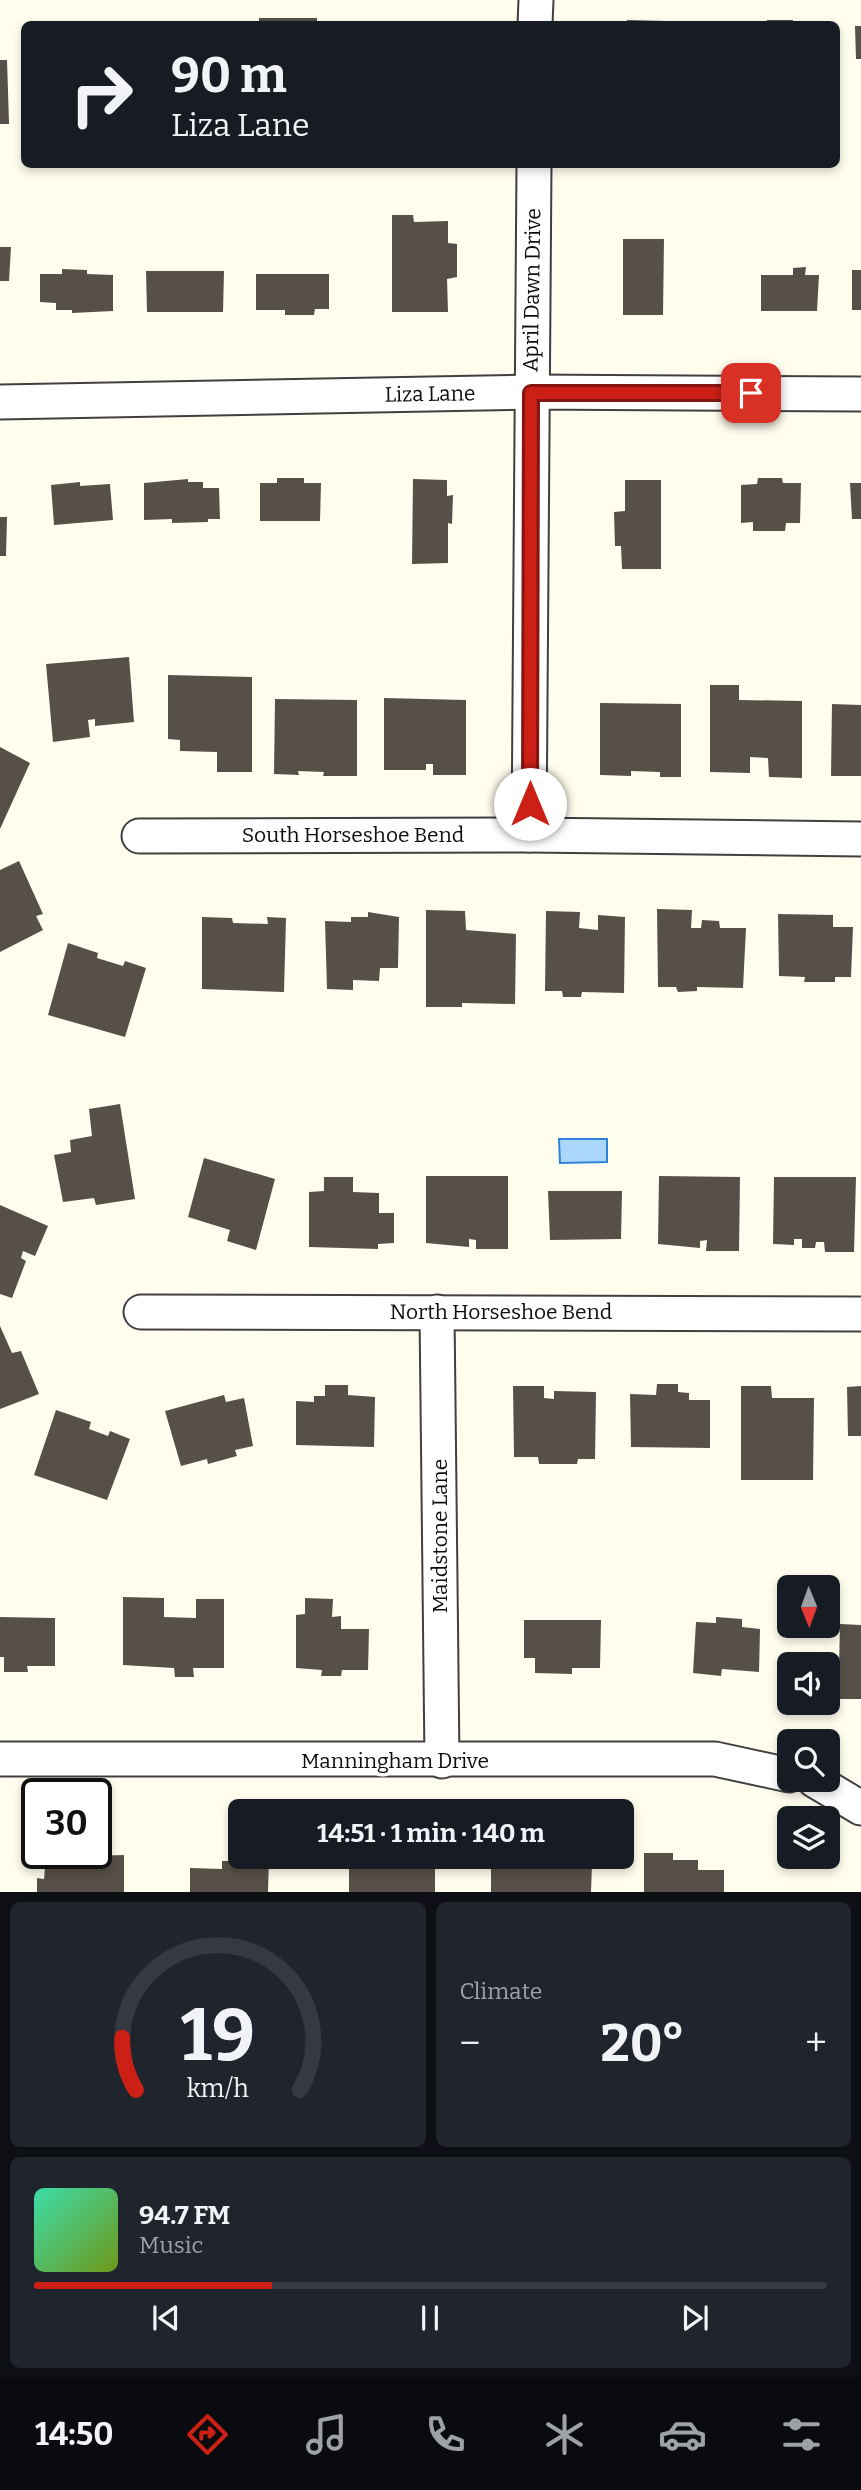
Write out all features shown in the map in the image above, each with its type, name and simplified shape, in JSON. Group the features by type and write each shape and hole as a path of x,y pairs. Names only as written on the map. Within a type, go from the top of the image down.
{"street":[{"path":"535,21 536,0"},
{"name":"April Dawn Drive","path":"529,835 534,168"},
{"name":"Liza Lane","path":"0,402 531,393 861,394"},
{"name":"South Horseshoe Bend","path":"139,836 529,835 861,839"},
{"name":"North Horseshoe Bend","path":"141,1311 861,1314"},
{"name":"Maidstone Lane","path":"437,1312 442,1761"},
{"name":"Manningham Drive","path":"0,1759 715,1759 777,1772"},
{"path":"834,1792 861,1808"}],"water":[{"path":"559,1139 607,1139 607,1162 560,1163"}],"building":[{"path":"259,18 317,18 317,21 259,21"},
{"path":"855,26 861,26 861,59 856,59"},
{"path":"0,60 7,60 9,124 0,124"},
{"path":"392,215 413,215 414,222 448,221 448,243 457,244 457,277 447,279 448,312 392,312"},
{"path":"623,239 664,239 663,315 623,315"},
{"path":"0,247 11,247 9,281 0,281"},
{"path":"806,267 805,275 819,275 817,311 761,311 761,275 793,275 793,268"},
{"path":"62,269 113,275 113,311 72,313 72,310 56,310 56,303 40,302 40,274 62,274"},
{"path":"852,270 861,270 861,310 852,310"},
{"path":"146,271 224,271 223,312 147,312"},
{"path":"256,274 329,274 329,309 315,309 314,315 285,315 285,310 256,310"},
{"path":"277,478 304,478 304,483 321,483 320,521 260,521 260,483 277,483"},
{"path":"758,478 782,478 783,483 801,483 800,523 786,523 785,531 753,531 753,522 741,523 741,485 757,484"},
{"path":"188,479 188,482 203,482 203,488 219,488 220,519 172,523 172,519 144,520 144,483"},
{"path":"413,479 447,480 447,496 453,495 452,524 448,523 448,563 412,564"},
{"path":"625,480 661,480 661,569 622,569 621,546 615,546 614,512 625,511"},
{"path":"80,482 80,486 110,484 113,520 54,525 51,485"},
{"path":"850,483 861,483 861,519 852,519"},
{"path":"0,517 7,517 6,556 0,556"},
{"path":"129,657 134,722 95,726 95,719 88,720 90,737 53,742 46,664"},
{"path":"168,675 252,677 252,772 217,772 217,752 180,751 180,740 168,739"},
{"path":"710,685 739,685 739,700 802,701 802,778 769,777 768,758 750,757 750,773 710,772"},
{"path":"384,698 466,700 466,775 433,775 433,764 426,764 426,770 384,770"},
{"path":"275,699 357,700 357,776 323,776 324,772 298,771 299,775 274,774"},
{"path":"600,703 681,704 681,777 660,777 660,772 631,771 631,776 600,775"},
{"path":"832,704 861,705 861,776 831,776"},
{"path":"0,747 30,763 0,829"},
{"path":"19,861 43,914 36,916 43,930 0,952 0,870"},
{"path":"657,909 692,910 691,928 701,928 702,920 719,921 720,928 746,928 743,988 697,987 697,991 678,992 676,987 658,987"},
{"path":"426,910 465,911 466,930 516,934 515,1004 462,1003 462,1007 426,1007"},
{"path":"546,911 580,912 579,928 598,930 598,915 625,917 624,993 582,992 581,997 563,997 562,991 545,991"},
{"path":"368,912 399,917 398,968 380,968 379,981 353,980 353,990 327,989 325,921 351,922 351,917 368,917"},
{"path":"778,914 833,915 833,927 853,927 851,977 835,977 835,982 804,982 805,977 779,976"},
{"path":"202,917 232,918 233,923 268,924 267,917 286,918 284,992 202,989"},
{"path":"68,943 98,953 97,958 123,966 125,961 146,968 125,1037 48,1015"},
{"path":"120,1104 135,1199 96,1205 94,1198 63,1202 54,1155 71,1152 70,1140 92,1136 89,1109"},
{"path":"204,1158 275,1179 256,1250 227,1241 230,1230 188,1217"},
{"path":"426,1176 508,1176 508,1249 476,1249 476,1240 469,1239 469,1247 426,1243"},
{"path":"659,1176 740,1177 739,1251 706,1251 707,1240 700,1241 700,1248 658,1244"},
{"path":"324,1177 353,1177 353,1192 379,1193 379,1213 394,1213 394,1243 378,1244 378,1249 309,1247 309,1192 324,1191"},
{"path":"774,1177 856,1177 854,1252 825,1252 824,1242 816,1242 815,1248 802,1248 802,1239 794,1239 794,1245 773,1244"},
{"path":"548,1191 622,1191 621,1239 550,1240"},
{"path":"0,1205 48,1226 35,1256 23,1251 21,1258 26,1261 12,1298 0,1294"},
{"path":"0,1326 12,1353 21,1351 39,1394 0,1409"},
{"path":"657,1384 678,1384 678,1392 689,1393 689,1400 710,1400 710,1448 631,1447 630,1394 656,1395"},
{"path":"325,1385 348,1385 348,1395 375,1397 374,1447 296,1445 296,1401 314,1402 314,1396 325,1396"},
{"path":"513,1386 544,1386 544,1398 554,1399 554,1391 596,1392 595,1459 578,1459 577,1464 539,1464 538,1457 514,1457"},
{"path":"741,1386 771,1386 772,1398 814,1398 813,1480 741,1480"},
{"path":"861,1386 861,1436 848,1436 847,1387"},
{"path":"224,1395 226,1402 244,1398 253,1446 235,1450 237,1456 208,1464 207,1459 181,1466 165,1411"},
{"path":"56,1410 91,1422 89,1429 108,1436 110,1431 130,1439 107,1500 34,1475"},
{"path":"123,1597 164,1598 164,1617 196,1618 196,1599 224,1599 224,1668 193,1668 194,1677 175,1677 174,1668 123,1665"},
{"path":"305,1598 333,1599 332,1617 341,1616 341,1629 369,1629 368,1670 342,1670 341,1676 321,1676 322,1670 296,1668 296,1615 305,1614"},
{"path":"0,1617 55,1618 55,1666 27,1666 28,1672 4,1672 4,1657 0,1657"},
{"path":"716,1617 742,1619 742,1627 760,1629 759,1672 722,1669 721,1676 693,1673 696,1622 716,1623"},
{"path":"524,1620 601,1620 600,1668 572,1668 572,1674 535,1673 535,1658 524,1658"},
{"path":"840,1624 861,1625 861,1699 840,1699"},
{"path":"644,1853 673,1853 673,1860 698,1860 698,1870 724,1870 724,1892 644,1892"},
{"path":"112,1855 124,1855 124,1892 37,1892 37,1878 44,1879 45,1869 112,1869"},
{"path":"222,1861 228,1861 228,1869 269,1869 268,1892 190,1892 190,1868 222,1869"},
{"path":"349,1869 435,1869 435,1892 349,1892"},
{"path":"491,1869 592,1869 591,1892 491,1892"}],"route":[{"path":"530,804 531,393 751,393"}]}
